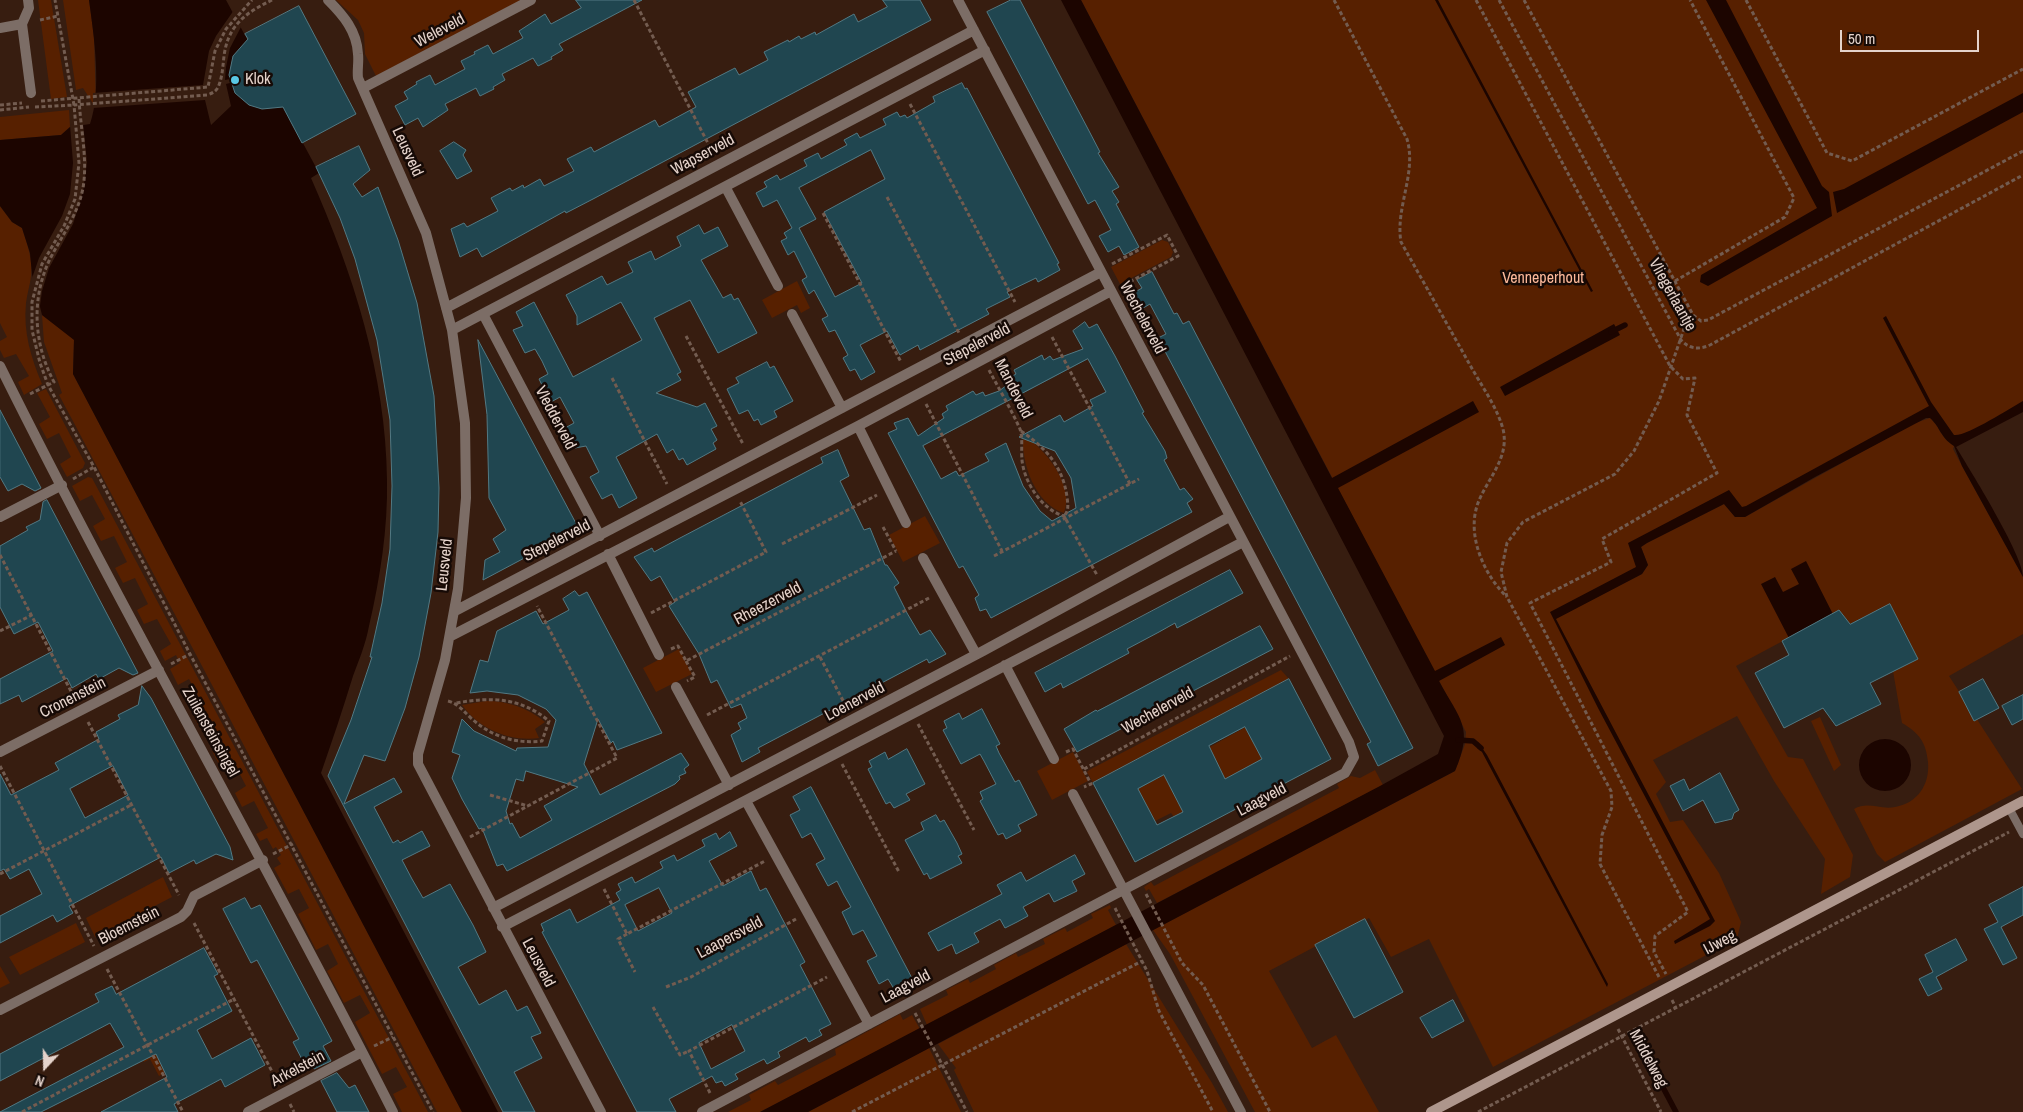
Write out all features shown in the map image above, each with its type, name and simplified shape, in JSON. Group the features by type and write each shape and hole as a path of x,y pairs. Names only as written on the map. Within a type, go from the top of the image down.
{"street":[{"path":"28,0 29,8 22,24 31,93"},
{"name":"Leusveld","path":"328,0 342,15 353,32 358,53 358,78 426,233 452,330 463,403 466,468 465,518 455,611 435,697 418,752 418,764 502,927 601,1112"},
{"name":"Weleveld","path":"363,88 531,0"},
{"name":"Wechelerveld","path":"958,0 1104,269 1229,517 1349,742 1354,757"},
{"path":"0,28 22,24"},
{"name":"Wapserveld","path":"446,308 974,30"},
{"path":"452,330 726,188 985,50"},
{"path":"726,188 778,286"},
{"name":"Stepelerveld","path":"455,611 1022,314 1104,269"},
{"name":"Stepelerveld","path":"450,636 858,426 1114,290"},
{"name":"Vledderveld","path":"483,314 600,536"},
{"path":"792,314 842,408"},
{"name":"Zuilensteinsingel","path":"0,366 159,670 263,860 393,1112"},
{"path":"858,426 906,523"},
{"path":"0,517 62,485"},
{"name":"Loenerveld","path":"493,908 1103,587 1229,517"},
{"path":"502,927 1243,542"},
{"path":"608,554 659,655"},
{"path":"923,558 976,654"},
{"path":"1005,665 1054,758"},
{"name":"Cronenstein","path":"0,752 159,670"},
{"path":"676,688 729,785"},
{"name":"Laagveld","path":"702,1112 1345,774 1354,757"},
{"path":"1073,794 1241,1112"},
{"path":"746,800 869,1024"},
{"name":"IJweg","path":"1431,1112 2023,801"},
{"name":"Bloemstein","path":"0,1010 181,917 187,911 194,896 263,860"},
{"name":"Arkelstein","path":"248,1112 362,1052"}],"lane":[{"path":"2009,808 2021,831"}],"path":[{"path":"55,0 79,104"},
{"path":"252,0 226,29 215,51 208,87 79,97 77,110 79,163 75,199 64,226 42,264 32,302 35,347 48,383 94,466 190,654 293,844 433,1112"},
{"path":"0,110 208,95 215,92 219,85 222,62 229,39 239,22 253,10 272,0"},
{"path":"634,0 718,164"},
{"path":"1334,0 1407,138 1410,148 1409,168 1398,227 1401,242 1488,397 1503,430 1502,455 1498,469 1477,504 1475,528 1478,552 1496,586 1507,597"},
{"path":"1476,0 1670,366 1683,379 1695,378 1688,415 1717,473 1602,539 1611,562 1530,603 1688,912 1655,936 1654,952 1676,1008"},
{"name":"Vliegerlaantje","path":"1499,0 1681,340 1686,345 1695,348 1710,345 2023,175"},
{"path":"1524,0 1674,281 1693,315 1701,321 1708,320 2023,151"},
{"path":"1674,281 1785,217 1794,198 1690,0"},
{"path":"1746,0 1827,153 1852,161 2023,69"},
{"path":"904,92 1022,314"},
{"path":"17,400 48,383 54,382 39,341 38,303 47,265 69,227 83,188 84,164 77,110"},
{"name":"Stepelerveld","path":"887,197 965,344"},
{"path":"823,213 907,374"},
{"path":"1104,269 1167,235 1178,256 1114,290"},
{"path":"1669,987 1600,864 1602,835 1612,807 1611,791 1507,597 1501,572 1507,543 1523,522 1615,474 1634,452 1648,426 1670,366 1693,315"},
{"path":"1051,335 1130,484"},
{"path":"686,336 749,456"},
{"name":"Mandeveld","path":"983,358 1021,431 1023,466 1030,484 1040,499 1056,513 1065,517 1103,587"},
{"path":"612,378 673,496"},
{"path":"924,402 1002,551"},
{"name":"Mandeveld","path":"1021,431 1039,443 1058,466 1067,497 1068,510 1065,517"},
{"path":"62,485 94,466"},
{"path":"994,556 1139,479"},
{"path":"782,544 889,488"},
{"path":"641,618 766,552 734,490"},
{"name":"Rheezerveld","path":"659,655 678,646 686,661 896,551 883,527"},
{"path":"0,555 294,1112"},
{"path":"694,722 941,592"},
{"path":"459,843 617,758 531,594"},
{"path":"0,631 32,615"},
{"name":"Wechelerveld","path":"1084,769 1300,651"},
{"path":"159,670 190,654"},
{"path":"820,657 854,719"},
{"path":"435,697 456,703 503,699 521,704 549,721 542,741 510,740 501,738 480,726 456,703"},
{"path":"911,713 974,830"},
{"path":"1054,758 1073,749 1084,769 1091,784 1073,794"},
{"path":"836,752 898,872"},
{"path":"0,766 183,1112"},
{"path":"490,795 528,806"},
{"path":"0,874 131,805"},
{"path":"1478,1112 2021,831"},
{"path":"263,860 293,844"},
{"path":"635,972 618,939 777,855"},
{"path":"598,878 627,934"},
{"path":"1143,890 1182,963 1203,986 1270,1112"},
{"path":"1114,906 1142,961 1159,1010 1213,1112"},
{"name":"Laapersveld","path":"666,987 745,948 807,911"},
{"path":"852,1112 1142,961"},
{"path":"653,1007 680,1056 840,971"},
{"path":"22,1112 234,1000"},
{"name":"Middelweg","path":"1612,1018 1661,1112"},
{"path":"918,1019 967,1112"},
{"path":"362,1052 393,1036"},
{"path":"689,1051 716,1104"}],"green space":[{"path":"38,0 51,0 67,97 51,99"},
{"path":"63,0 89,0 94,37 96,108 83,88 76,90"},
{"path":"336,0 522,0 376,76 365,54 364,33 358,20"},
{"name":"Venneperhout","path":"1081,0 2023,0 2023,406 1954,443 1931,409 1737,516 1726,497 1636,545 1646,565 1557,615 1559,617 1642,574 1648,565 1641,547 1647,543 1724,504 1735,517 1745,517 1912,424 1930,418 1946,439 1954,446 1953,449 2023,577 2023,634 1949,676 2022,789 1885,862 1877,854 1854,809 1864,806 1890,808 1903,805 1916,797 1925,785 1928,762 1925,749 1917,734 1902,723 1893,671 1918,659 1890,604 1850,624 1839,611 1736,666 1788,757 1803,759 1853,855 1850,877 1821,894 1825,859 1774,781 1737,716 1653,760 1666,782 1656,794 1670,822 1683,820 1719,873 1741,922 1737,939 1493,1067 1429,939 1391,957 1369,918 1269,971 1312,1048 1336,1035 1379,1112 1255,1112 1170,954 1153,930 1455,771 1465,744 1466,732"},
{"path":"69,110 70,127 61,135 0,140 0,117"},
{"path":"0,206 12,222 22,228 31,264 25,314 31,355 42,384 24,395 18,382 29,376 16,354 4,358 0,350 0,341 7,337 0,323"},
{"path":"1162,240 1168,242 1173,252 1171,257 1120,284 1111,267"},
{"path":"797,281 810,308 801,313 797,305 772,318 762,300"},
{"path":"42,315 74,339 73,374 462,1112 437,1112 59,395 62,393 44,342"},
{"path":"46,389 85,463 83,468 67,477 60,464 71,457 59,433 47,439 39,424 50,417 37,393"},
{"path":"1023,435 1049,458 1062,480 1066,502 1064,513 1045,501 1032,481 1024,458"},
{"path":"88,477 92,478 428,1112 402,1112 393,1094 407,1087 396,1067 382,1074 355,1022 370,1013 360,995 344,1003 327,971 338,964 328,944 316,950 298,914 309,908 299,889 288,894 274,868 281,864 277,858 281,855 276,847 273,849 267,838 260,841 256,834 268,828 254,801 242,807 235,793 246,786 234,763 220,766 212,751 224,745 211,720 198,725 191,711 202,703 189,679 178,685 170,669 180,663 176,655 165,661 160,651 171,644 157,619 144,624 137,610 148,604 135,578 123,583 115,568 127,562 114,536 101,541 93,526 105,519 92,495 80,501 72,486"},
{"path":"925,516 940,543 903,562 889,535"},
{"path":"679,649 692,674 656,692 643,668"},
{"path":"1281,670 1289,679 1093,783 1087,772 1089,770"},
{"path":"486,701 502,702 517,706 538,717 545,722 535,729 539,738 517,738 496,732 477,721 462,705"},
{"path":"1820,717 1841,765 1834,771 1811,721"},
{"path":"1249,725 1318,735 1174,817 1171,813 1155,821 1157,826 1139,830 1122,839 1105,806"},
{"path":"1073,752 1088,781 1052,800 1037,771"},
{"path":"1375,770 1383,785 1157,903 1149,889 1146,891 1144,887 1151,882 1154,886 1339,788 1337,784 1351,776 1360,778"},
{"path":"163,877 172,897 95,937 86,918"},
{"path":"1110,905 1111,908 1108,910 1116,925 927,1025 920,1009 948,995 946,990 968,979 970,983 996,969 994,965 1016,953 1018,957 1045,944 1043,939 1065,928 1067,932 1093,918 1091,914"},
{"path":"76,923 85,942 20,975 9,957"},
{"path":"1126,944 1228,1112 974,1112 954,1070 956,1068 938,1044"},
{"path":"0,966 10,983 0,988"},
{"path":"900,1014 903,1020 912,1015 920,1029 760,1112 728,1112 751,1100 749,1095 775,1081 778,1085 836,1055 835,1049"},
{"path":"137,1017 166,1072 159,1076 150,1059 144,1062 132,1039"},
{"path":"929,1048 961,1112 808,1112"}],"shaded area":[{"path":"89,0 226,0 319,173 311,178 353,288 374,363 381,402 387,480 382,553 377,590 368,632 321,773 498,1112 462,1112 73,374 74,340 42,315 32,274 30,253 22,228 12,222 0,206 0,140 61,135 70,127 90,124 96,95 96,63"},
{"path":"1061,0 1081,0 1332,478 1473,401 1479,412 1338,488 1435,671 1501,637 1505,645 1439,681 1458,715 1464,733 1461,756 1455,771 808,1112 760,1112 1380,786 1438,754 1444,736"},
{"path":"1435,0 1438,0 1593,291 1591,292"},
{"path":"1706,0 1726,0 1822,186 1829,192 1832,216 1708,286 1700,282 1701,275 1817,208"},
{"path":"2023,93 2023,112 1837,213 1833,192 1844,189"},
{"path":"1886,316 1931,402 1954,435 1968,432 2023,401 2023,412 1956,447 2015,551 2023,577 1962,466 1954,446 1946,439 1930,418 1926,418 1815,477 1745,517 1735,517 1724,504 1647,543 1641,547 1648,565 1642,574 1556,619 1715,921 1710,926 1675,944 1674,941 1710,919 1598,708 1550,612 1636,567 1628,543 1729,490 1742,507 1746,506 1929,406 1883,318"},
{"path":"1614,324 1620,335 1505,396 1500,387"},
{"path":"1806,561 1841,630 1791,642 1761,584 1775,577 1783,592 1799,584 1791,569"},
{"path":"1885,739 1895,741 1903,747 1909,755 1911,765 1909,775 1903,783 1895,789 1885,791 1875,789 1867,783 1861,775 1859,765 1861,755 1867,747 1875,741"},
{"path":"1478,742 1487,755 1608,984 1607,987 1482,752 1477,748"}],"pier":[{"path":"234,10 241,27 230,48 226,67 225,80 230,79 230,83 226,84 231,106 211,125 205,100 93,108 93,93 203,85 209,51 216,36"},
{"path":"83,123 87,162 83,192 73,224 49,268 42,291 39,313 31,281 39,258 62,216 70,194 73,163 70,125"}],"building":[{"path":"576,0 642,0 559,44 563,50 551,57 552,59 538,66 533,58 502,74 505,80 493,87 494,89 480,96 476,88 445,104 448,110 423,127 418,118 405,125 395,106 408,99 404,92 417,84 416,82 430,75 435,85 465,69 461,61 475,54 474,52 488,45 493,54 523,38 519,31 545,14 551,24 581,8"},
{"path":"883,0 920,0 931,20 593,199 566,213 565,211 482,257 477,248 460,257 451,229 464,223 467,227 498,211 491,198 510,188 512,191 523,185 524,188 540,179 544,186 574,171 567,159 591,147 594,152 655,120 659,127 696,107 688,92 735,68 739,75 768,60 764,52 788,40 789,42 799,36 801,39 815,32 816,35 854,14 858,22 887,7"},
{"path":"1011,0 1020,0 1100,152 1098,153 1119,187 1112,191 1119,202 1116,204 1139,247 1124,255 1119,246 1108,252 1099,236 1111,230 1095,200 1088,204 987,12"},
{"path":"299,6 356,114 302,143 283,107 262,109 249,105 235,93 229,75 233,56 248,39 245,34"},
{"path":"962,83 965,89 967,88 1059,263 1057,264 1060,270 1038,282 1036,278 1007,292 1010,297 986,309 989,314 920,350 918,345 900,355 887,331 860,345 875,372 861,380 855,369 850,371 843,358 848,355 835,330 829,332 822,319 828,316 814,290 809,294 802,280 807,277 794,251 788,255 781,241 787,238 784,233 792,228 777,200 763,207 756,193 767,187 764,182 777,175 780,180 807,166 804,160 818,153 821,159 847,145 844,140 857,133 860,138 886,125 883,119 897,112 900,117 905,115 907,118 935,102 933,97","holes":["871,150 885,179 824,212 862,283 835,297 799,228 816,219 799,188"]},
{"path":"454,142 466,150 463,155 472,171 457,179 440,151"},
{"path":"359,146 370,170 353,184 362,197 378,187 398,240 417,303 434,396 439,488 438,532 431,593 419,657 405,708 385,761 364,755 344,804 394,778 402,792 374,807 393,843 398,840 400,843 422,831 430,846 402,860 412,879 423,898 450,884 473,925 486,952 458,967 479,1005 506,990 517,1011 527,1006 541,1033 531,1037 542,1058 514,1072 535,1112 503,1112 328,776 351,720 372,657 370,657 382,603 390,549 392,486 390,420 377,340 355,259 340,218 316,167"},
{"path":"699,225 704,234 718,227 728,246 701,260 723,298 731,294 734,300 738,298 757,333 718,353 690,300 654,318 681,372 677,374 681,380 656,393 697,407 705,403 717,426 711,429 717,440 713,443 716,449 687,465 683,458 679,460 673,449 667,453 657,434 616,457 637,498 619,508 612,494 602,499 590,477 599,472 586,446 575,448 565,428 574,423 560,397 551,402 545,391 539,379 548,374 535,349 525,353 513,330 523,326 516,312 534,302 573,377 642,340 621,302 577,325 577,316 566,295 602,276 607,285 633,272 628,262 651,251 655,260 681,246 677,237"},
{"path":"1152,272 1174,314 1177,313 1183,324 1189,321 1413,748 1378,766 1367,744 1371,742 1158,338 1166,334 1150,304 1138,311 1130,295 1142,288 1137,280"},
{"path":"1085,322 1089,328 1097,324 1144,412 1142,413 1165,451 1167,458 1164,460 1180,490 1184,488 1193,499 1187,503 1192,512 991,618 986,609 980,611 975,598 979,595 963,566 959,568 888,433 897,429 894,423 908,418 918,436 944,418 942,414 948,410 946,406 973,391 976,395 983,392 985,396 999,391 1011,382 1009,378 1016,374 1014,370 1042,355 1044,360 1050,356 1053,360 1083,349 1073,331","holes":["1088,359 1106,392 1090,400 1093,406 1064,422 1060,415 1019,437 1055,451 1071,478 1076,508 1052,521 1040,511 1023,486 1006,443 985,454 989,461 959,476 956,471 941,479 923,446"]},
{"path":"478,340 579,529 483,580 485,560 500,552 493,539 506,530 489,498 487,415"},
{"path":"767,362 770,368 774,366 793,401 774,411 777,417 761,425 758,419 754,421 748,410 739,414 727,389 739,383 736,378"},
{"path":"0,410 41,488 35,491 22,484 8,491 0,477"},
{"path":"838,450 849,476 840,481 864,530 870,528 885,565 887,565 899,583 894,587 907,613 920,635 930,630 946,654 929,663 927,659 758,748 760,752 742,762 731,735 741,729 738,723 747,718 741,704 731,708 717,680 711,683 699,654 669,606 675,602 660,576 651,581 634,557 652,548 654,552 823,463 821,458"},
{"path":"47,500 138,673 133,675 119,668 99,679 96,674 72,688 67,678 22,702 19,695 0,704 0,679 53,651 38,622 14,634 0,607 0,546 28,530 26,527 40,520 43,502"},
{"path":"1230,570 1243,593 1177,628 1175,623 1127,649 1129,653 1063,688 1061,683 1045,692 1035,673"},
{"path":"575,591 579,596 587,592 662,733 617,750 598,719 584,764 600,795 681,753 689,765 684,769 686,773 679,776 680,779 675,784 507,871 503,864 497,866 482,828 479,829 452,778 460,755 452,752 462,719 474,731 516,751 517,748 548,747 556,720 546,709 518,695 487,691 470,693 480,660 488,662 497,631 536,611 543,624 569,610 563,599","holes":["526,771 578,787 544,806 552,820 520,838 512,823 510,824 506,811 516,779 523,781"]},
{"path":"1890,604 1918,659 1870,683 1881,704 1836,726 1823,708 1784,728 1755,673 1789,655 1782,641 1839,610 1850,624"},
{"path":"1260,626 1273,649 1077,752 1064,729 1096,710"},
{"path":"1289,679 1331,759 1135,862 1093,783","holes":["1245,727 1262,759 1225,779 1209,746","1164,775 1183,812 1157,825 1138,789"]},
{"path":"1983,679 1999,708 1974,721 1959,692"},
{"path":"142,686 151,698 230,847 233,860 216,854 196,864 194,860 169,873 161,857 69,906 73,913 57,922 53,915 0,943 0,916 42,894 29,869 10,879 4,869 0,871 0,774 11,795 59,770 55,763 99,739 96,732 120,719 118,715 138,705","holes":["113,766 128,795 85,818 70,789"]},
{"path":"2023,695 2023,719 2012,725 2002,706"},
{"path":"982,709 1000,744 996,746 999,753 1015,782 1019,780 1037,815 1018,825 1021,831 1006,839 1003,833 998,835 980,801 983,799 980,792 996,784 980,754 961,764 943,730 947,728 944,721 959,713 962,719"},
{"path":"907,749 925,784 906,794 910,800 894,808 890,802 886,804 868,769 872,767 869,761 885,752 888,759"},
{"path":"1720,773 1739,810 1734,813 1732,819 1715,823 1703,800 1683,811 1670,786 1684,779 1689,790"},
{"path":"811,787 914,982 896,992 888,979 879,984 867,961 877,956 863,930 853,935 842,912 851,907 837,881 828,886 816,864 825,859 811,833 802,838 790,815 800,810 793,797"},
{"path":"936,815 940,822 944,820 957,843 962,854 958,856 962,863 930,879 927,873 924,875 905,840 924,830 921,823"},
{"path":"730,832 737,846 709,861 723,886 751,871 760,891 766,888 805,962 800,965 831,1024 819,1030 822,1035 809,1042 806,1037 778,1052 780,1057 767,1064 764,1059 735,1074 738,1079 725,1086 722,1081 716,1083 712,1076 669,1099 676,1112 637,1112 542,932 544,931 541,924 570,909 577,923 620,900 616,893 621,890 618,884 632,877 635,883 663,868 660,862 674,855 677,861 705,846 702,840 716,833 719,839","holes":["659,888 672,913 638,931 625,905","732,1025 745,1051 711,1069 699,1043"]},
{"path":"1075,855 1085,874 1072,881 1077,891 1054,902 1049,893 1023,907 1028,916 1005,928 1000,919 974,933 979,942 956,954 952,944 938,951 928,933 1002,894 997,885 1021,872 1026,881"},
{"path":"2023,887 2023,915 2001,927 2017,958 2003,965 1984,929 1998,922 1989,905"},
{"path":"245,898 251,909 260,905 332,1041 323,1046 331,1061 314,1069 313,1066 307,1069 293,1042 299,1039 257,960 251,963 223,909"},
{"path":"1365,919 1403,992 1354,1018 1315,945"},
{"path":"1956,939 1967,960 1936,977 1942,989 1928,996 1919,979 1933,972 1925,955"},
{"path":"204,948 218,974 214,976 232,1011 197,1030 212,1059 251,1038 265,1065 225,1087 221,1079 174,1104 178,1112 101,1112 167,1077 156,1054 41,1112 0,1112 124,1047 110,1023 0,1081 0,1054 99,1002 95,994 112,986 116,994"},
{"path":"1453,1000 1464,1021 1432,1038 1420,1018"},
{"path":"337,1073 349,1088 355,1085 369,1112 337,1112 321,1081"}],"waterway":[{"path":"1611,332 1625,325"},
{"path":"1458,740 1473,741 1481,748"},
{"path":"1658,1078 1676,1112"}],"place":[{"name":"Klok","path":"235,80"}]}
